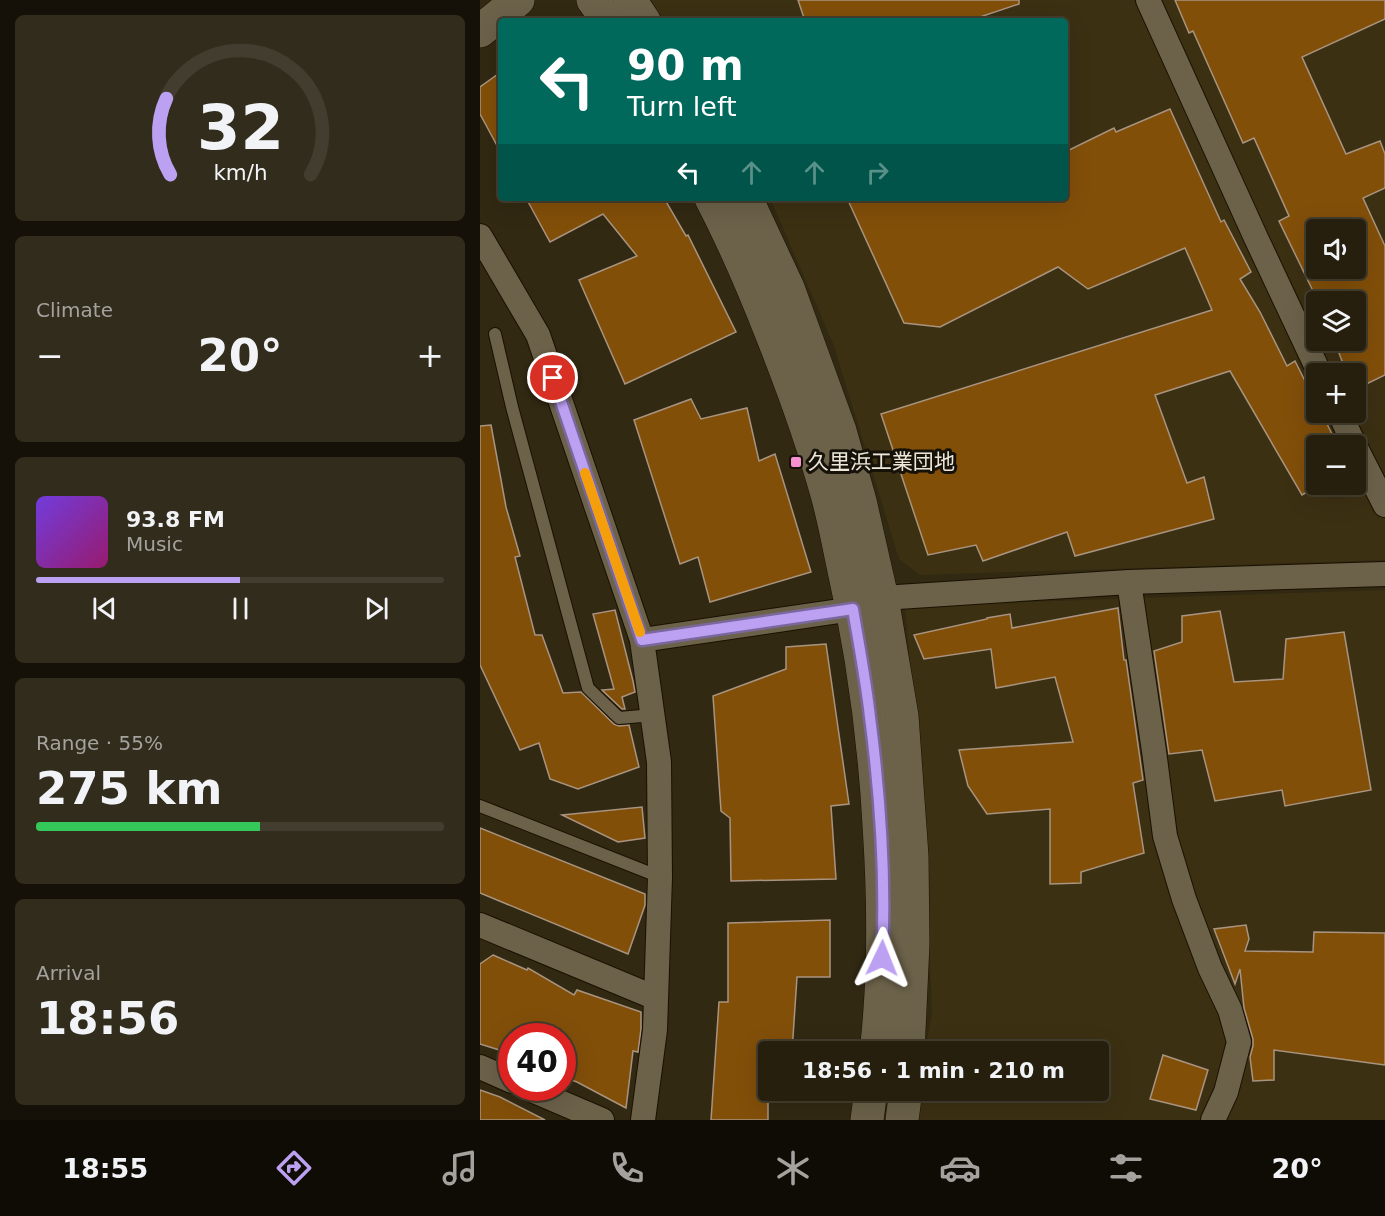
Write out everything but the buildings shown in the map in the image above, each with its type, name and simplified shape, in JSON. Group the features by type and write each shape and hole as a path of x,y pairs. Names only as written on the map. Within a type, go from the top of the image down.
{"street":[{"path":"480,31 518,0"},
{"path":"593,0 606,18"},
{"path":"630,0 642,18"},
{"path":"1148,0 1315,363"},
{"path":"712,201 757,298 794,392 828,498 867,604 902,716 912,856 913,944 909,1041"},
{"path":"747,201 788,288 840,431 860,501 867,604 870,716 881,856 883,936 877,1041"},
{"path":"480,236 538,334 642,640 659,762 660,877 655,1030 643,1120"},
{"path":"1366,468 1385,505"},
{"path":"642,640 867,604 1129,582 1385,574"},
{"path":"1129,582 1165,836 1184,899 1210,968 1230,1010 1239,1042 1226,1092 1213,1120"},
{"path":"480,925 656,998"},
{"path":"480,1067 498,1075"},
{"path":"557,1101 602,1120"},
{"path":"867,1120 870,1101"},
{"path":"902,1120 905,1101"}],"lane":[{"path":"495,334 512,407 588,688 619,718 653,715"},
{"path":"480,806 660,877"}],"shaded area":[{"path":"651,0 1385,0 1385,560 920,575 899,559 834,346 771,201 1068,201 1068,18 663,18"},
{"path":"1385,590 1385,1120 912,1120 916,1101 1109,1101 1109,1041 927,1041 932,1013 925,837 905,606"}],"slow traffic":[{"path":"585,473 640,632"}],"place":[{"name":"久里浜工業団地","path":"796,462"}],"route":[{"path":"553,378 642,640 853,609 870,716 877,787 881,856 882,958"}]}
